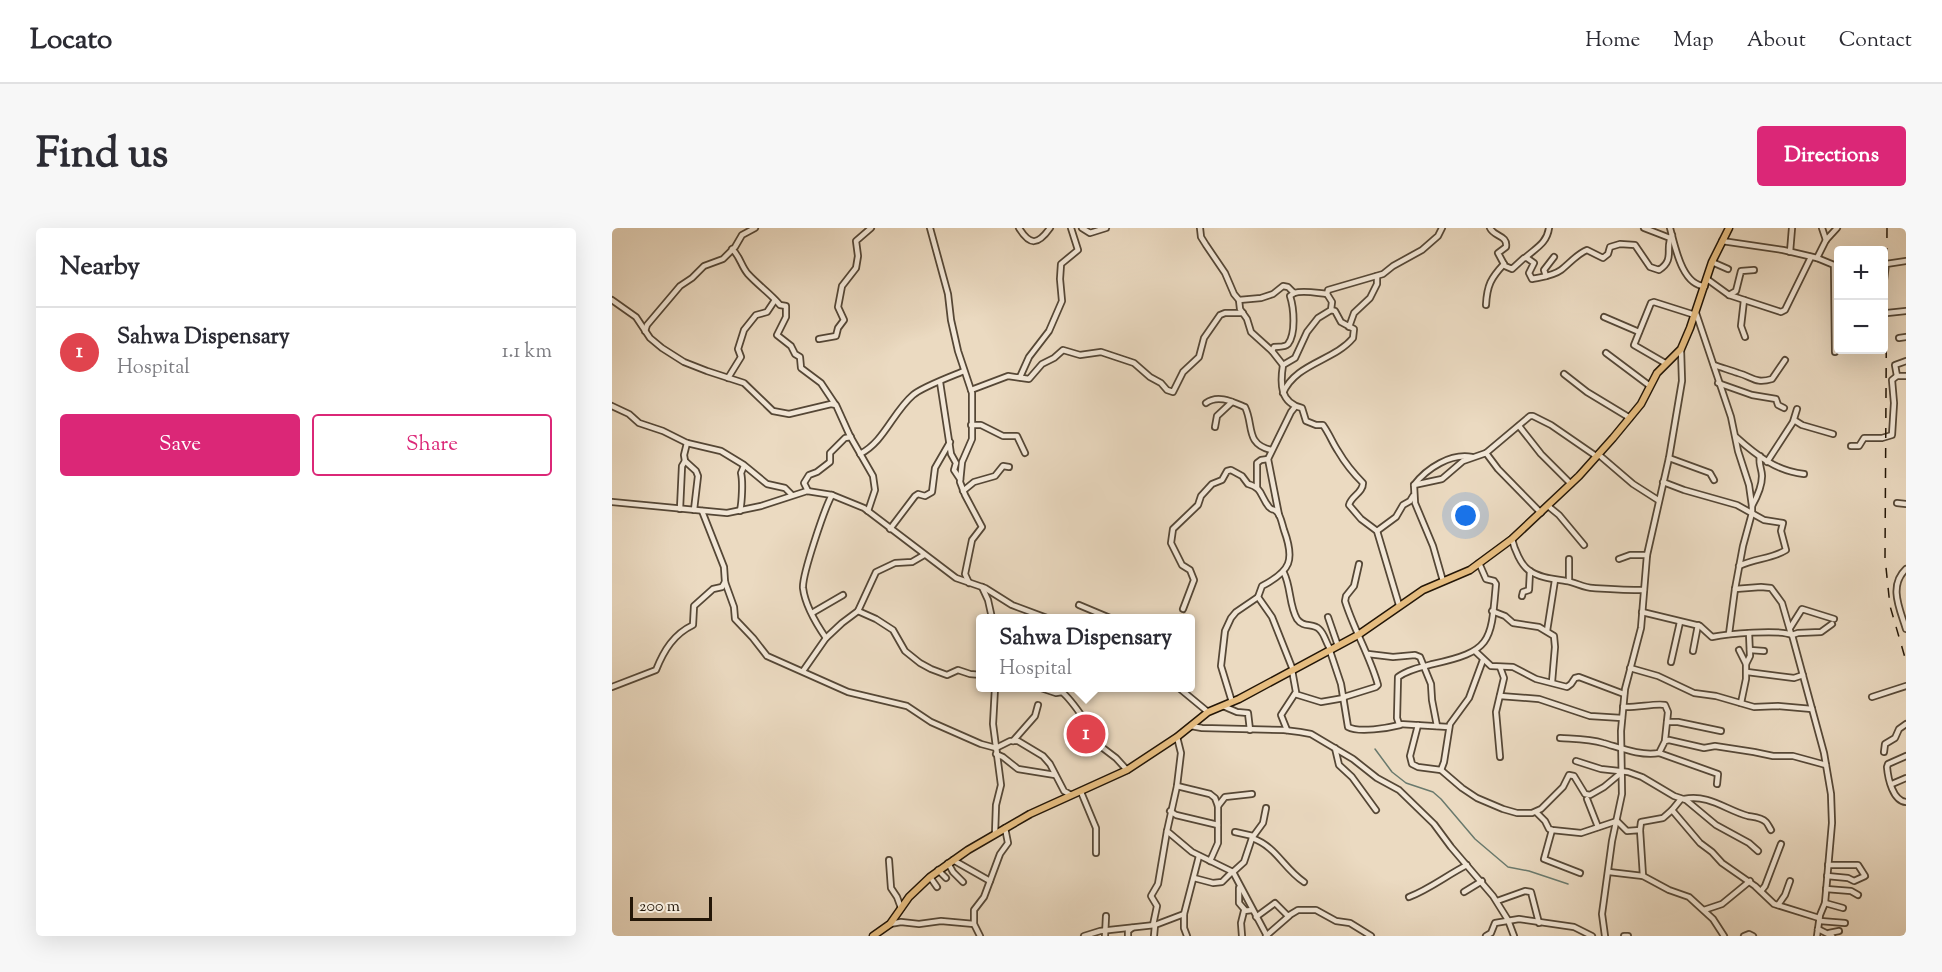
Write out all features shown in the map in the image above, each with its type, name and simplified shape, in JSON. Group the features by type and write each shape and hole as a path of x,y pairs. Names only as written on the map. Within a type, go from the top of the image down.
{"main road":[{"path":"873,936 890,924 901,908 938,870 995,834 1030,814 1127,770 1177,737 1208,712 1330,651 1358,635 1423,590 1464,573 1512,539 1571,484 1630,418 1646,396 1657,373 1681,349 1712,262 1729,228"}],"street":[{"path":"645,331 648,323 680,286 704,266 723,259 742,236 755,228"},
{"path":"819,339 836,336 844,320 837,308 842,286 856,268 858,256 856,241 871,228"},
{"path":"930,228 948,294 958,351 971,390 972,439 962,462 960,480"},
{"path":"1019,228 1025,238 1034,242 1040,240 1050,228"},
{"path":"1020,377 1029,357 1049,331 1062,302 1061,264 1078,250 1071,228"},
{"path":"1082,228 1090,233 1106,228"},
{"path":"1200,228 1201,237 1225,273 1248,319 1253,335 1272,351 1283,365 1281,385 1283,393 1291,404 1302,408 1309,423 1323,425 1354,476 1363,483 1362,489 1349,505 1361,519 1377,531 1400,605"},
{"path":"1327,294 1330,289 1377,276 1422,250 1438,236 1442,228"},
{"path":"1490,228 1493,233 1505,238 1507,245 1498,253 1504,264 1512,269 1541,245 1547,237 1549,228"},
{"path":"1644,228 1671,236"},
{"path":"1526,257 1534,263 1529,273 1531,278 1546,276 1563,269 1567,263 1573,261 1582,252 1590,249 1603,258 1608,254 1610,247 1620,243 1635,245 1650,267 1659,270 1665,266 1669,258 1670,228"},
{"path":"1790,252 1792,228"},
{"path":"1822,228 1826,240"},
{"path":"1671,236 1687,276 1695,284 1706,282 1729,295 1779,312 1783,311 1814,257 1837,228"},
{"path":"1722,241 1814,257 1832,264 1835,267 1835,300"},
{"path":"732,249 738,254 740,263 750,276 781,306 785,306 786,317 777,335 793,348 795,354 800,357 801,368 821,383 840,411 851,437 872,473 875,484 868,511"},
{"path":"1546,276 1545,269 1554,257"},
{"path":"1888,264 1906,261"},
{"path":"1712,262 1728,269"},
{"path":"1486,305 1491,279 1504,264"},
{"path":"1729,295 1736,291 1741,271 1754,270"},
{"path":"1350,327 1354,313 1370,298 1377,284 1377,276"},
{"path":"1239,300 1261,298 1273,294 1283,286 1288,287 1294,293"},
{"path":"1272,351 1275,346 1284,346 1289,342 1293,324 1290,296 1301,290 1308,293 1327,294"},
{"path":"1283,365 1295,358 1303,339 1318,318 1331,309 1332,302 1327,294"},
{"path":"612,300 636,317 656,343 677,358 707,372 749,386 769,409 781,414 789,414 835,404"},
{"path":"728,378 741,356 738,349 744,330 756,315 766,312 775,300"},
{"path":"1744,300 1741,326 1745,337"},
{"path":"1665,363 1635,346 1652,302 1695,314 1714,366 1749,485 1752,515 1734,589 1730,634"},
{"path":"1283,393 1302,372 1318,360 1334,356 1353,338 1354,331 1341,322 1335,311 1331,309"},
{"path":"1888,313 1906,311"},
{"path":"971,390 1006,377 1029,379 1042,364 1054,358 1061,351 1086,355 1100,352 1134,363 1167,390 1173,392 1183,372 1199,357 1204,338 1220,315 1243,313"},
{"path":"1604,317 1639,332"},
{"path":"1899,338 1906,337"},
{"path":"1605,936 1602,914 1612,841 1622,794 1624,694 1638,643 1647,555 1669,458 1682,381 1681,349"},
{"path":"1606,353 1650,386"},
{"path":"1714,366 1742,373 1754,381 1764,381 1772,379 1785,360"},
{"path":"1897,376 1895,365 1906,361"},
{"path":"860,454 869,448 892,417 914,394 964,371"},
{"path":"1564,374 1587,392 1630,418"},
{"path":"1851,446 1858,446 1864,438 1885,437 1893,433 1892,380 1897,376 1906,376"},
{"path":"940,382 951,456 956,463 954,469 982,527 972,540 965,574 969,583"},
{"path":"1718,383 1752,395 1776,399 1778,405 1784,408"},
{"path":"1206,403 1217,398 1246,408 1254,442 1271,450"},
{"path":"1215,428 1217,416 1232,402"},
{"path":"612,406 629,414 639,423 663,431 687,443 721,451 767,484 785,488 791,494"},
{"path":"1232,702 1222,673 1225,631 1236,612 1258,597 1262,586 1284,573 1288,563 1290,549 1279,515 1268,459 1295,407"},
{"path":"1767,462 1794,420 1797,409"},
{"path":"1414,485 1442,479 1463,461 1486,453 1530,416 1558,429 1658,500"},
{"path":"1794,420 1802,425 1833,434"},
{"path":"971,425 981,425 1003,436 1017,436 1025,453"},
{"path":"1519,426 1541,454 1571,484"},
{"path":"808,491 804,483 808,476 830,462 830,453 845,438 851,437"},
{"path":"1736,437 1767,462 1780,469 1804,474"},
{"path":"890,529 915,496 918,494 925,496 932,492 935,468 950,442"},
{"path":"680,509 682,466 685,461 684,453 687,443"},
{"path":"1486,453 1540,513"},
{"path":"1443,581 1414,495 1414,485 1424,474 1438,465 1458,456 1472,457"},
{"path":"1752,506 1758,494 1762,476 1760,456"},
{"path":"1669,458 1710,473 1714,480"},
{"path":"1268,459 1257,463 1257,487 1268,506 1279,515"},
{"path":"685,461 698,476 694,510"},
{"path":"740,511 742,500 740,492 743,483 741,473 744,466"},
{"path":"963,491 976,482 995,476 1003,466 1010,467"},
{"path":"1183,609 1194,580 1190,570 1182,565 1171,543 1173,529 1198,505 1212,484 1222,480 1229,470 1240,474 1248,484 1257,487"},
{"path":"960,480 976,482"},
{"path":"1663,482 1737,505 1764,520 1783,523 1781,531 1786,550 1739,566"},
{"path":"612,502 721,513 765,505 791,494 808,491 832,495 868,511 956,578 982,587 1012,605 1036,614"},
{"path":"826,638 816,624 803,587 819,527 832,495"},
{"path":"1377,531 1396,517 1403,505 1414,495"},
{"path":"1897,503 1906,504"},
{"path":"1548,506 1560,515 1584,545"},
{"path":"702,511 724,567 725,582 737,622 769,657 848,692 904,705 931,722 981,744 996,747 1013,741 1021,742 1043,756 1050,764 1064,791 1072,796"},
{"path":"1512,539 1525,568 1530,571 1555,580 1569,581 1591,588 1618,591 1644,590"},
{"path":"803,671 826,638 858,611 871,580 880,569 895,563 912,562 924,555"},
{"path":"1619,559 1630,555 1647,555"},
{"path":"1569,559 1569,581"},
{"path":"1400,725 1397,718 1398,677 1424,666 1475,651 1488,637 1496,584 1486,579 1479,563"},
{"path":"1295,694 1321,702 1344,698 1377,686 1368,654 1345,601 1354,586 1359,564"},
{"path":"1906,569 1898,580 1896,593 1906,629"},
{"path":"1522,596 1523,592 1529,590 1530,571"},
{"path":"1284,573 1296,618 1303,624 1319,629 1330,651 1344,698 1345,718 1350,728 1370,730 1418,724 1449,727"},
{"path":"1547,631 1555,580"},
{"path":"612,687 656,670 675,636 693,625 694,606 713,589 722,587 725,582"},
{"path":"982,587 991,614"},
{"path":"1734,589 1771,588 1782,603 1826,765 1831,794 1832,823 1825,903 1819,919 1817,936"},
{"path":"812,613 843,595"},
{"path":"1258,597 1272,617 1292,670 1296,688 1295,694 1281,712 1281,718 1287,730"},
{"path":"1079,605 1100,614"},
{"path":"1642,612 1698,626 1710,637 1749,633 1821,632 1833,621 1802,609 1791,632"},
{"path":"858,611 892,630 905,651 926,667 947,675 960,670 976,675"},
{"path":"1492,611 1511,622 1539,627 1547,631 1555,640 1552,682"},
{"path":"1328,617 1338,646"},
{"path":"1671,662 1680,622"},
{"path":"1694,651 1698,626"},
{"path":"1746,664 1750,656 1749,633"},
{"path":"1739,650 1747,672 1741,703"},
{"path":"1475,651 1491,666 1513,667 1536,679 1567,687 1579,677 1624,694"},
{"path":"1750,651 1764,651"},
{"path":"1368,654 1394,657 1418,655 1431,684 1437,726"},
{"path":"1440,770 1444,762 1452,719 1469,698 1483,660"},
{"path":"1500,667 1504,678 1496,712 1500,757"},
{"path":"1630,668 1658,676 1694,693 1716,696 1759,708 1778,706 1812,709"},
{"path":"1747,672 1794,678 1803,675"},
{"path":"1872,697 1906,686"},
{"path":"995,692 993,724 1001,785 996,809 995,834"},
{"path":"1062,692 1070,698 1091,729"},
{"path":"1185,692 1208,712"},
{"path":"1500,696 1539,699 1590,716 1622,718"},
{"path":"1623,707 1664,704 1667,708 1667,722 1665,740 1659,753"},
{"path":"1013,741 1035,716 1038,705"},
{"path":"1223,706 1249,714 1250,730"},
{"path":"1667,722 1678,722 1721,731"},
{"path":"1418,724 1410,756 1411,762 1418,767 1440,770 1484,802 1517,813 1536,812 1562,788 1569,775 1574,776 1586,794 1590,795 1622,772"},
{"path":"1884,752 1885,744 1896,738 1899,729 1906,724"},
{"path":"1191,726 1287,730 1311,734 1335,748 1377,778 1399,790 1434,824 1450,847 1482,881 1497,901 1514,936"},
{"path":"1154,936 1157,906 1151,896 1158,884 1170,811 1177,786 1181,753 1177,737"},
{"path":"1560,738 1601,743 1644,754 1659,753 1718,774 1717,784"},
{"path":"1091,739 1116,758 1127,770"},
{"path":"1665,740 1704,748 1716,747 1773,756 1793,756 1826,765"},
{"path":"1335,748 1339,765 1352,777 1376,810"},
{"path":"996,754 1018,769 1055,775"},
{"path":"1906,756 1887,765 1887,772 1897,800 1902,803 1906,802"},
{"path":"1576,761 1601,769 1642,777 1683,799 1716,825 1749,843 1758,851"},
{"path":"1892,784 1906,778"},
{"path":"1177,786 1214,796 1218,806 1217,847 1210,861"},
{"path":"1081,792 1096,828 1095,852"},
{"path":"1218,806 1225,797 1252,794"},
{"path":"1587,799 1598,827"},
{"path":"1643,876 1641,822 1663,818 1683,799 1719,802 1746,815 1759,818 1766,822 1771,830"},
{"path":"1194,878 1213,883 1222,882 1244,862 1252,837 1263,823 1266,808"},
{"path":"1672,810 1696,839 1722,863 1750,881 1774,904 1819,919 1845,923"},
{"path":"1170,811 1176,815 1218,825"},
{"path":"1536,812 1552,830 1581,833 1617,821"},
{"path":"1617,821 1627,831 1640,830"},
{"path":"980,936 974,924 974,910 984,897 1000,854 1008,843 1005,828"},
{"path":"1552,830 1544,859 1580,873"},
{"path":"1167,831 1199,856 1233,872 1266,936 1298,910 1316,910 1336,921 1350,923 1371,936"},
{"path":"1235,832 1252,837 1269,846 1289,870 1304,882"},
{"path":"1761,891 1781,844"},
{"path":"1187,936 1184,914 1199,856"},
{"path":"889,861 891,888 901,908"},
{"path":"951,862 990,881"},
{"path":"951,862 953,872 963,882"},
{"path":"1408,897 1427,890 1441,879 1467,865"},
{"path":"1827,876 1848,878 1854,881 1865,876 1858,865 1828,865"},
{"path":"938,870 946,878"},
{"path":"1609,872 1643,876 1669,890 1689,897 1713,919 1724,936"},
{"path":"930,877 937,886"},
{"path":"1464,892 1482,881"},
{"path":"1704,910 1722,904 1750,881"},
{"path":"1778,905 1790,881"},
{"path":"1240,886 1239,903 1245,910 1252,910"},
{"path":"1826,889 1851,891 1858,895"},
{"path":"1497,901 1525,891 1531,892 1539,922"},
{"path":"1256,917 1275,903 1289,916"},
{"path":"1825,903 1844,908"},
{"path":"1242,936 1241,923 1245,910"},
{"path":"1084,936 1154,925 1184,914"},
{"path":"1106,916 1106,933"},
{"path":"1486,936 1491,933 1495,923 1519,919 1574,927 1592,936"},
{"path":"890,924 941,921 974,924"},
{"path":"1128,936 1128,931 1132,928"},
{"path":"1818,929 1831,935 1839,931"},
{"path":"1744,936 1750,934 1753,936"}],"waterway":[{"path":"1375,749 1392,772 1406,783 1433,792 1441,799 1475,839 1508,867 1529,871 1568,884"}],"railway":[{"path":"1887,228 1885,558 1890,606 1906,661"}],"place":[{"name":"Sahwa Dispensary","path":"1086,734"}]}
